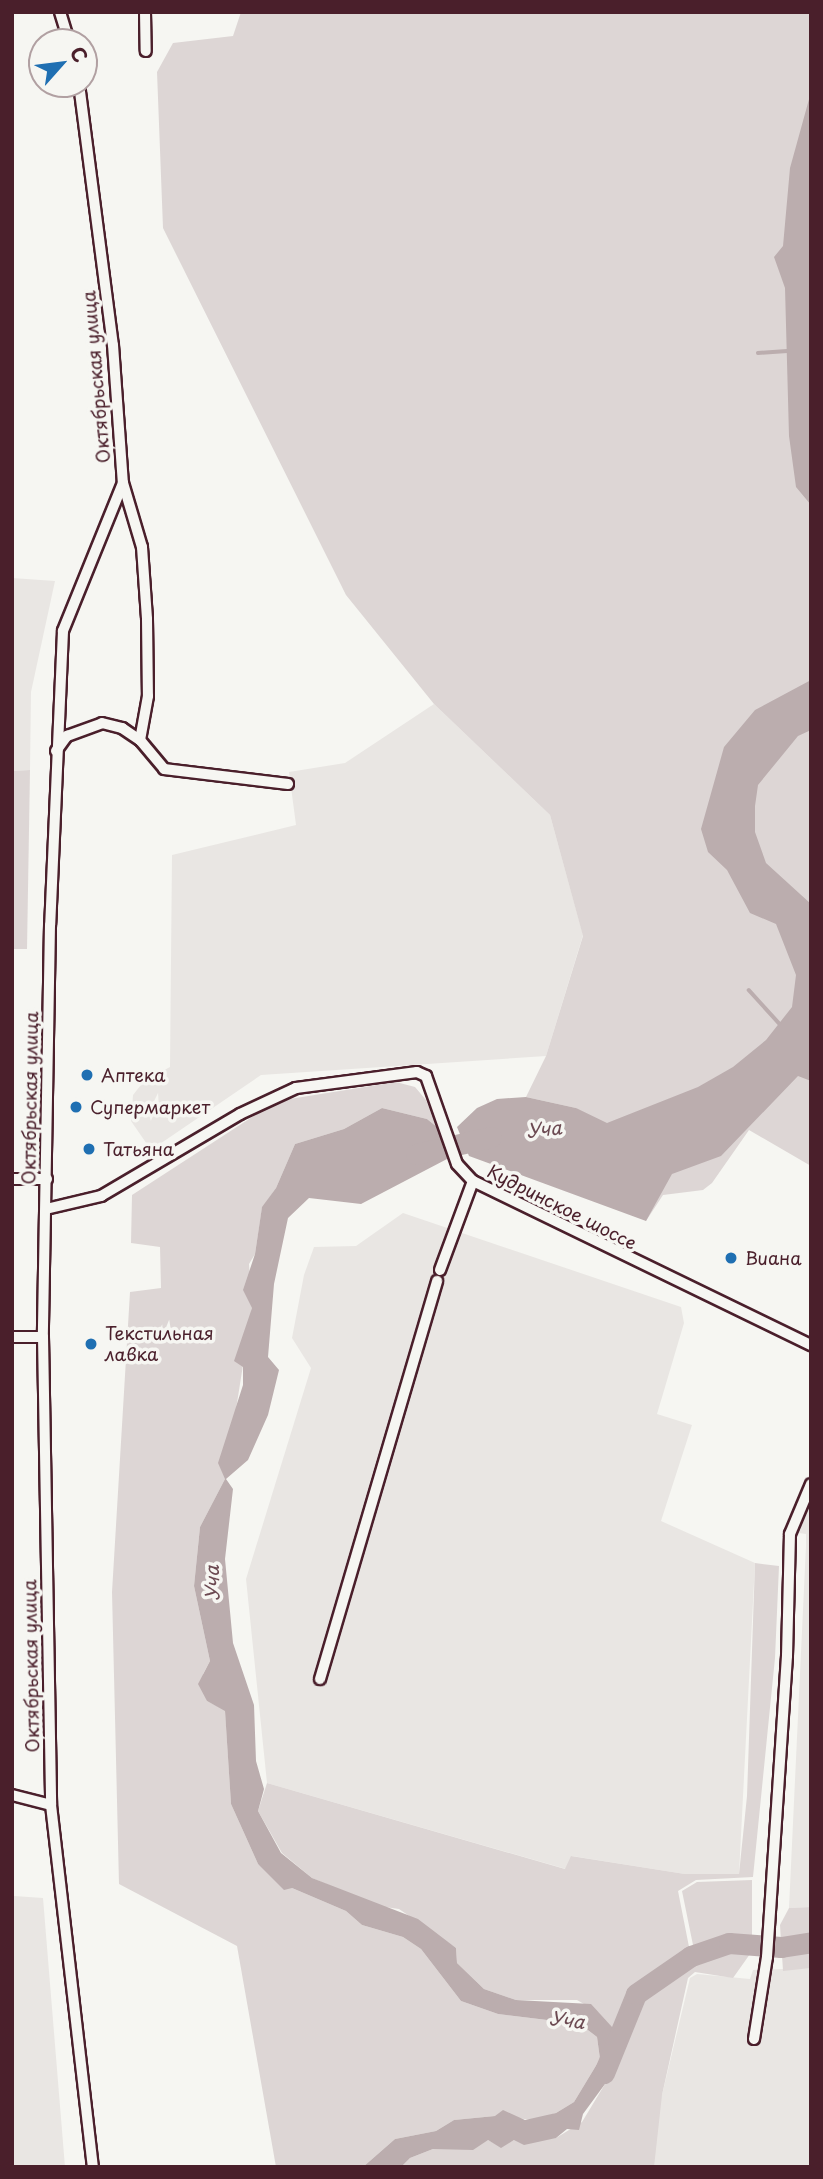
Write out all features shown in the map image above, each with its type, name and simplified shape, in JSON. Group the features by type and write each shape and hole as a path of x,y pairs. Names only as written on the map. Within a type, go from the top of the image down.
{"street":[{"path":"145,12 146,51"},
{"name":"Октябрьская улица","path":"81,98 113,345 123,483 63,631 55,752 43,1337 51,1805 93,2167"},
{"path":"123,483 142,547 148,696 140,740"},
{"path":"55,752 67,736 102,723 121,728 140,740 164,769 288,784"},
{"name":"Кудринское шоссе","path":"46,1209 101,1196 240,1114 296,1088 417,1072 426,1076 457,1164 473,1181 811,1345"},
{"path":"12,1179 47,1180"},
{"path":"320,1679 438,1275 473,1181"},
{"path":"12,1348 18,1337 43,1337"},
{"path":"754,2039 767,1957 788,1656 790,1534 811,1484"},
{"path":"12,1795 51,1805"}],"shaded area":[{"path":"241,12 811,12 811,1166 749,1130 712,1183 703,1190 663,1195 646,1221 576,1108 526,1097 546,1056 583,936 550,815 434,704 346,595 163,228 157,72 173,43 233,36"},
{"path":"12,578 55,581 31,692 30,770 12,771"},
{"path":"434,704 550,815 583,935 546,1056 261,1075 151,1150 131,1121 133,1095 144,1081 170,1067 172,855 296,825 289,772 345,763"},
{"path":"30,770 27,949 12,949 12,771"},
{"path":"396,1082 415,1087 426,1100 437,1127 427,1119 382,1108 344,1129 295,1144 276,1188 262,1208 255,1254 249,1264 252,1308 225,1479 200,1527 194,1586 210,1661 203,1674 207,1701 225,1710 231,1804 258,1864 292,1888 346,1911 362,1925 403,1937 421,1949 461,2001 498,2014 580,2024 597,2037 600,2059 574,2102 556,2113 534,2120 495,2116 454,2120 436,2131 395,2139 363,2167 276,2167 237,1946 119,1884 112,1592 130,1292 161,1288 160,1247 131,1243 132,1195 277,1101"},
{"path":"403,1213 681,1307 684,1323 657,1414 692,1425 661,1521 755,1563 739,1874 685,1874 572,1856 566,1869 267,1783 246,1579 311,1368 292,1338 304,1275 314,1247 356,1246"},
{"path":"811,1503 811,1907 789,1908 806,1546 806,1534 799,1533"},
{"path":"755,1563 779,1566 775,1658 753,1877 696,1880 678,1891 691,1957 732,1949 750,1954 733,1978 695,1972 688,1978 662,2095 654,2167 401,2167 410,2158 433,2149 488,2140 501,2147 514,2140 556,2138 582,2122 605,2084 614,2029 598,2012 577,2000 516,2000 484,1989 457,1963 456,1948 399,1909 378,1906 312,1878 282,1853 258,1811 267,1783 565,1869 571,1856 685,1874 739,1874 747,1796"},
{"path":"752,1880 752,1951 732,1946 730,1940 694,1950 682,1891 697,1882"},
{"path":"14,1896 43,1898 65,2167 12,2167"},
{"path":"811,1907 811,1968 783,1971 780,1925 789,1908"},
{"path":"811,1968 811,2167 595,2167 662,2095 690,1978 697,1974 750,1979 753,1970"}],"water":[{"path":"811,92 811,505 796,487 789,436 785,288 774,257 783,246 790,168"},
{"path":"811,680 811,730 798,736 758,785 755,832 766,863 811,904 811,1081 798,1076 721,1156 672,1174 646,1221 469,1156 457,1127 477,1108 497,1099 526,1097 576,1108 607,1123 698,1087 733,1067 766,1040 792,1007 796,975 776,924 750,913 727,870 708,852 701,829 724,747 755,710"},
{"path":"382,1108 427,1119 437,1127 447,1159 361,1204 309,1198 288,1218 274,1284 268,1357 279,1370 268,1415 248,1460 226,1479 233,1489 225,1559 233,1643 254,1705 256,1761 264,1789 258,1811 281,1853 312,1878 418,1919 456,1948 457,1963 484,1989 516,2000 591,2004 614,2029 605,2084 583,2114 579,2130 567,2129 556,2138 524,2145 514,2140 501,2148 488,2140 473,2150 433,2149 410,2158 401,2167 363,2167 395,2139 436,2131 454,2120 495,2116 503,2110 525,2120 556,2113 574,2102 600,2059 597,2037 580,2024 498,2014 461,2001 421,1949 403,1937 362,1925 346,1911 292,1888 284,1890 258,1864 231,1804 225,1711 207,1701 198,1684 210,1661 194,1586 200,1527 225,1479 218,1463 243,1385 243,1367 234,1361 252,1308 243,1290 255,1254 262,1207 276,1188 295,1144 344,1129"}],"waterway":[{"path":"758,353 787,351"},
{"path":"749,990 779,1023"},
{"name":"Уча","path":"416,1154 491,1137"},
{"path":"604,2073 636,1994 691,1956 729,1943 781,1947 811,1942"}],"place":[{"name":"Аптека","path":"87,1075"},
{"name":"Супермаркет","path":"76,1107"},
{"name":"Татьяна","path":"89,1149"},
{"name":"Виана","path":"731,1258"},
{"name":"Текстильная лавка","path":"91,1344"}]}
